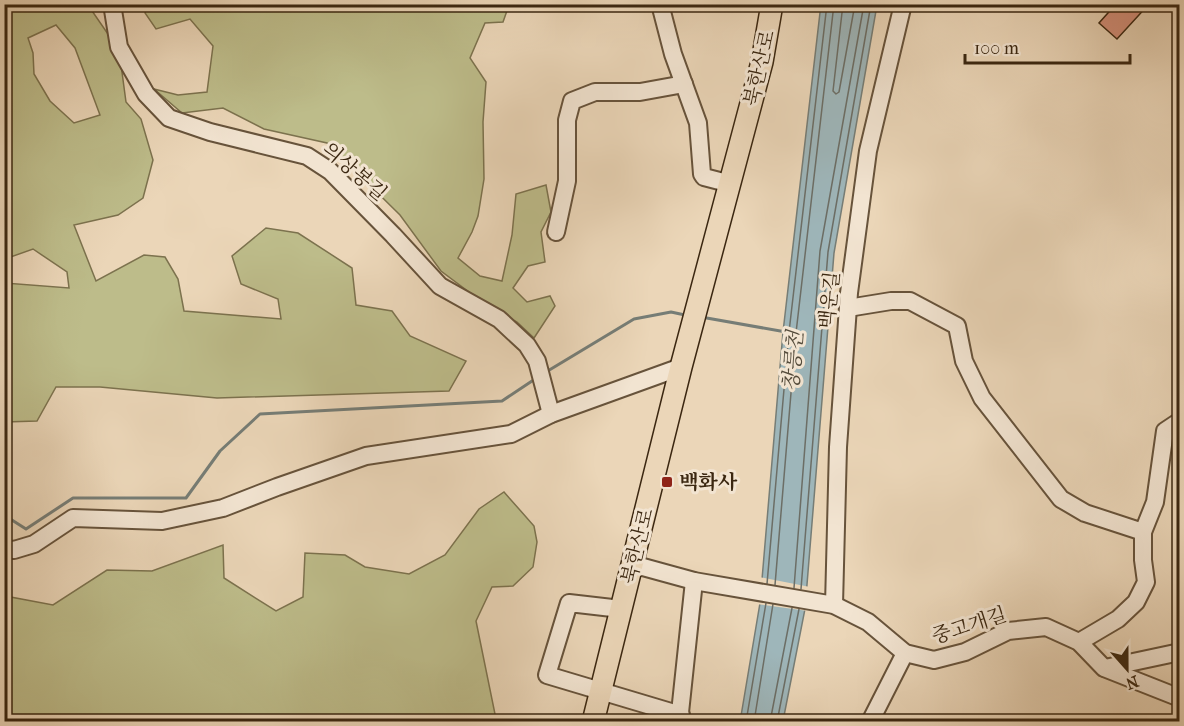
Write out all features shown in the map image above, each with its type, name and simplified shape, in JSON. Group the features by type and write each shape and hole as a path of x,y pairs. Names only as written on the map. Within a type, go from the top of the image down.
{"main road":[{"name":"북한산로","path":"593,722 681,367 762,62 772,4"}],"street":[{"name":"의상봉길","path":"112,4 119,47 146,94 169,118 210,132 308,156 330,171 440,286 499,319 527,345 537,361 551,414"},
{"path":"660,4 664,24 698,123 702,174 704,177 730,184"},
{"name":"백운길","path":"827,603 848,308 868,151 903,4"},
{"path":"556,232 567,181 567,120 572,101 595,92 640,92 684,84"},
{"path":"848,308 891,301 910,302 957,326 964,361 982,398 1061,499 1085,513 1143,532"},
{"path":"4,549 14,550 34,544 74,518 162,521 222,508 277,486 366,456 511,434 551,414 681,367"},
{"path":"1079,642 1118,619 1136,602 1146,582 1143,532 1155,502 1165,431 1179,421"},
{"path":"621,609 569,603 548,675 680,718 694,581 632,564"},
{"name":"중고개길","path":"694,581 827,603 868,622 905,653 934,660 965,652 1008,631 1046,627 1079,642 1104,668 1179,698"},
{"path":"1104,668 1179,652"},
{"path":"870,722 905,653"}],"shaded area":[{"path":"148,4 509,5 503,22 485,23 470,58 486,82 483,122 484,179 478,216 458,258 480,276 502,281 512,235 516,194 546,185 551,212 541,232 545,262 528,266 513,288 527,302 550,296 555,306 534,338 517,322 489,307 441,271 400,215 327,143 264,129 223,108 182,113 154,89 178,95 207,92 213,46 190,19 156,29 145,13"},
{"path":"4,5 88,5 119,50 126,102 141,119 153,160 143,198 118,215 74,225 96,281 144,255 165,257 178,279 184,311 281,319 278,299 241,284 232,256 266,228 298,233 352,268 356,305 392,311 410,336 466,361 449,391 217,398 100,387 56,387 37,421 5,422 5,283 69,288 67,272 33,249 5,259","holes":["56,25 75,48 100,115 74,123 50,101 34,74 33,53 28,38"]},
{"path":"504,492 534,526 537,542 533,567 513,586 492,587 476,621 495,721 5,721 5,596 53,605 107,570 152,571 223,545 224,578 276,611 303,597 305,553 345,555 365,567 409,574 445,555 479,509"}],"water":[{"name":"창릉천","path":"821,4 877,5 834,253 805,609 783,721 740,722 760,603 783,332"}],"pier":[{"path":"759,577 810,587 808,611 756,604"}],"building":[{"path":"666,4 694,4 695,7 666,10"},
{"path":"1116,4 1149,4 1117,39 1099,23"}],"waterway":[{"path":"546,372 634,319 671,312 685,315"},
{"name":"창릉천","path":"701,317 786,332"},
{"path":"4,515 26,529 73,498 186,498 220,451 260,414 502,401 535,379"}],"place":[{"name":"백화사","path":"667,482"}]}
